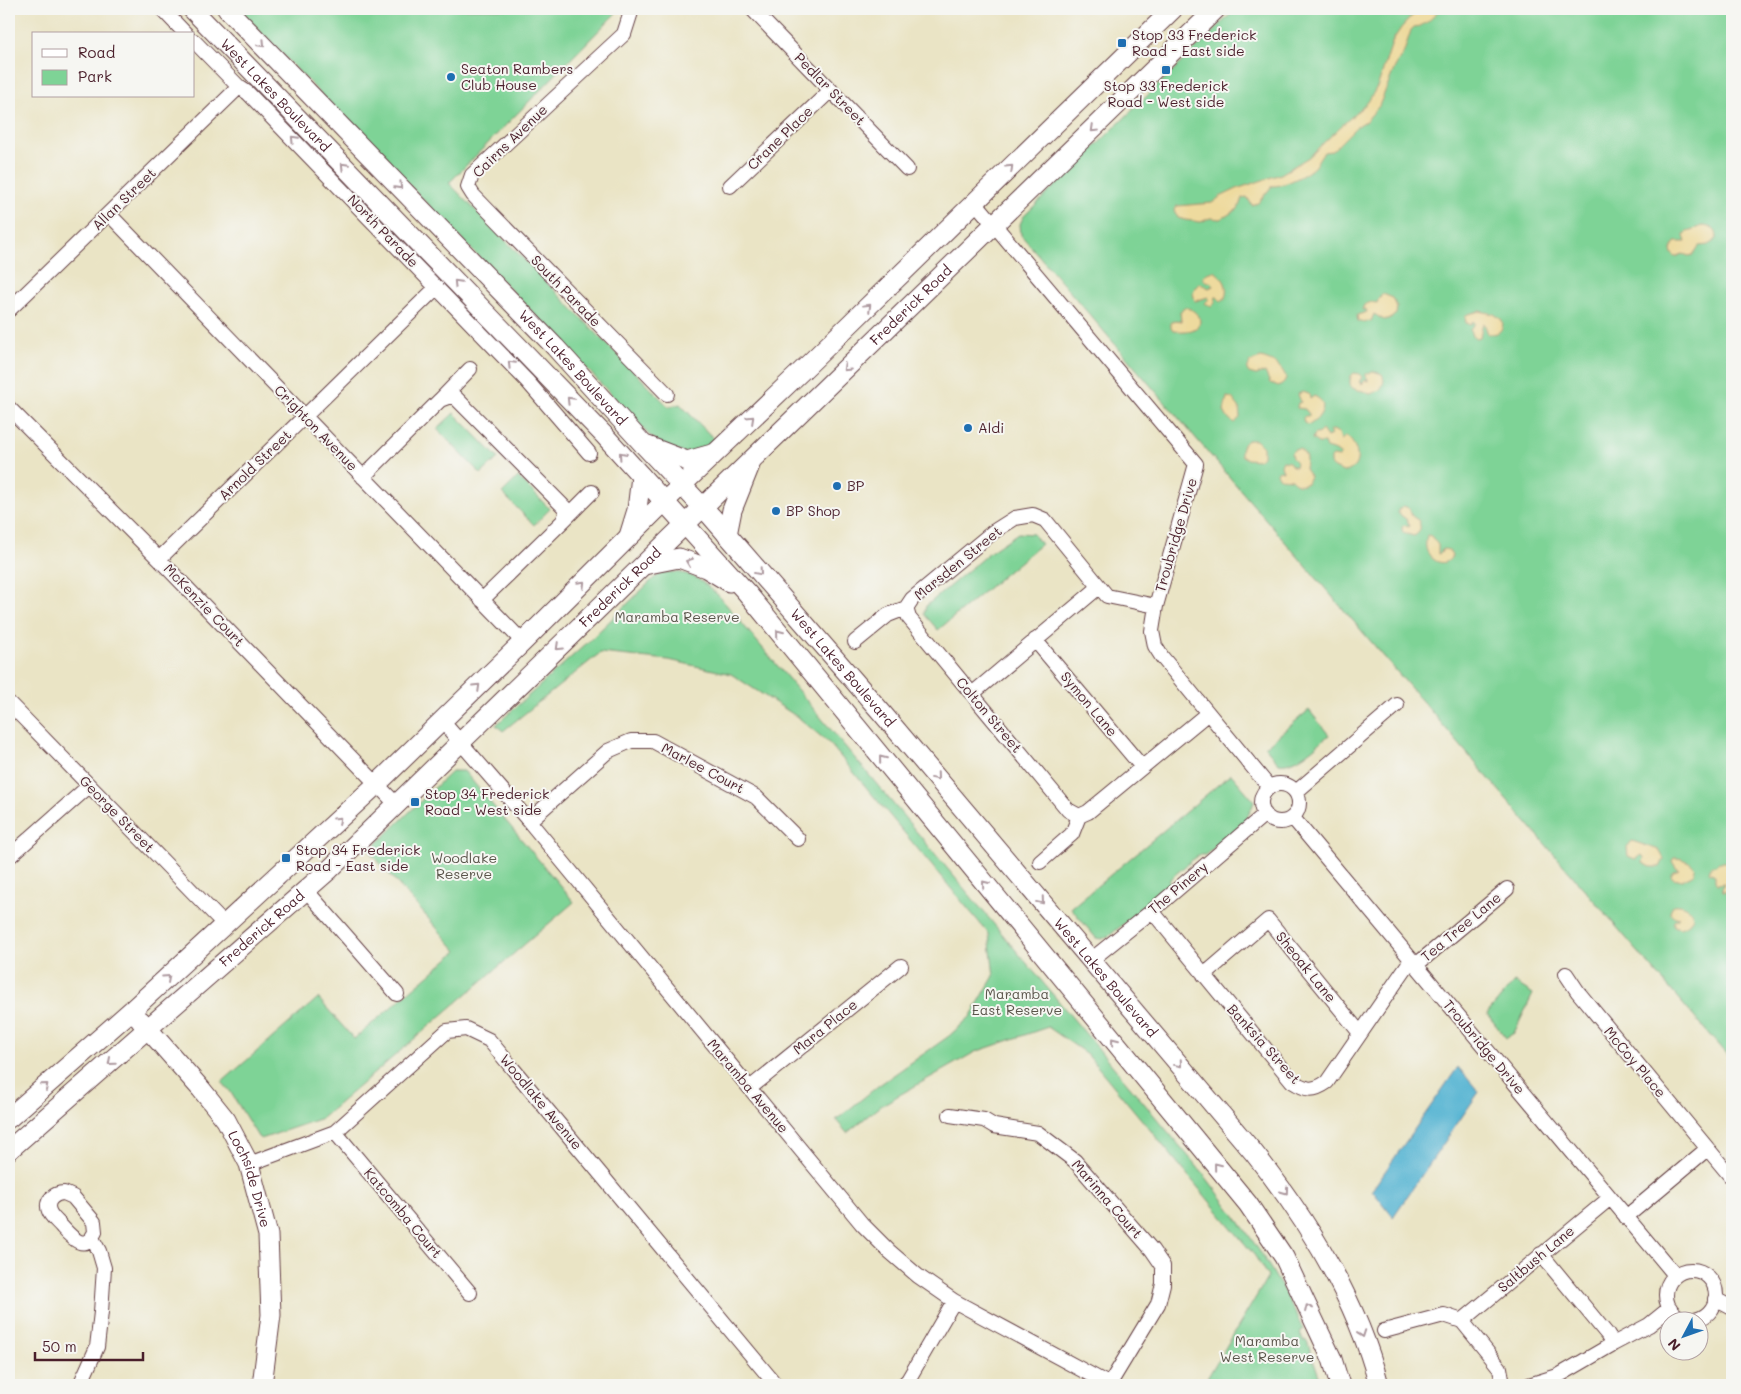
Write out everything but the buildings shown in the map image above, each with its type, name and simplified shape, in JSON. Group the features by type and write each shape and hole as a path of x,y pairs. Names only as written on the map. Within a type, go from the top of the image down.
{"main road":[{"name":"West Lakes Boulevard","path":"192,9 604,435 747,593 1248,1204 1284,1257 1332,1359 1340,1385"},
{"name":"West Lakes Boulevard","path":"228,9 555,347 642,444 728,535 882,713 1285,1191 1315,1237 1362,1330 1379,1385"},
{"name":"Frederick Road","path":"9,1118 132,1010 377,784 664,502 810,363 1172,9"},
{"name":"Frederick Road","path":"9,1150 306,890 397,804 1216,9"},
{"path":"642,444 687,461 716,453"},
{"path":"728,535 732,510 752,459"},
{"path":"629,538 637,510 641,476"},
{"path":"644,565 679,558 706,568 747,593"},
{"name":"Lochside Drive","path":"132,1010 226,1120 249,1164 268,1235 271,1315 262,1385"}],"street":[{"path":"162,9 184,32"},
{"name":"Cairns Avenue","path":"468,186 472,175 624,34 632,9"},
{"name":"Pedlar Street","path":"752,9 907,168"},
{"name":"North Parade","path":"195,42 239,87 248,93 527,381 588,453"},
{"name":"Allan Street","path":"9,310 239,87"},
{"name":"Crane Place","path":"730,186 831,90"},
{"name":"South Parade","path":"468,186 473,195 667,394"},
{"path":"975,202 995,225"},
{"name":"Crighton Avenue","path":"108,214 523,642"},
{"name":"Troubridge Drive","path":"995,225 1196,464 1156,606 1152,631 1155,646 1269,787"},
{"name":"Arnold Street","path":"159,559 437,287"},
{"path":"363,477 470,369"},
{"path":"440,400 455,397 565,508 566,514 563,521"},
{"name":"McKenzie Court","path":"9,408 397,804"},
{"path":"566,428 604,435"},
{"path":"482,600 592,492"},
{"name":"Marsden Street","path":"855,642 888,615 906,608 912,599 993,532 1015,518 1028,515 1038,516 1045,520 1107,596 1156,606"},
{"path":"972,694 1099,587"},
{"name":"Colton Street","path":"906,608 909,618 1068,810 1079,816"},
{"name":"Symon Lane","path":"1035,640 1142,767"},
{"name":"George Street","path":"9,703 225,925"},
{"path":"1296,792 1397,705"},
{"path":"1040,862 1072,834 1079,816 1088,812 1208,713"},
{"name":"Maramba Avenue","path":"442,721 529,821 862,1224 889,1251 918,1276 954,1301 1110,1385"},
{"name":"Marlee Court","path":"529,821 608,751 631,741 654,741 756,797 798,839"},
{"path":"1280,783 1286,784 1296,792 1299,797 1299,808 1293,818 1282,822 1269,819 1265,814 1261,803 1264,791 1269,787 1280,783"},
{"path":"9,857 90,786"},
{"name":"The Pinery","path":"1091,960 1152,911 1265,814"},
{"name":"Troubridge Drive","path":"1293,818 1675,1276"},
{"name":"Tea Tree Lane","path":"1414,962 1507,889"},
{"path":"306,890 397,994"},
{"name":"Banksia Street","path":"1152,911 1292,1081 1304,1088 1318,1088 1327,1082 1360,1033 1414,962"},
{"name":"Sheoak Lane","path":"1204,975 1268,920 1360,1033"},
{"name":"Mara Place","path":"750,1088 901,966"},
{"name":"McCoy Place","path":"1566,974 1578,992 1732,1178"},
{"name":"Woodlake Avenue","path":"249,1164 335,1132 447,1031 466,1029 489,1040 776,1385"},
{"name":"Marinna Court","path":"950,1115 984,1120 994,1126 1038,1133 1076,1161 1152,1250 1163,1266 1163,1284 1158,1304 1110,1385"},
{"name":"Katcomba Court","path":"335,1132 470,1293"},
{"path":"1626,1217 1707,1149"},
{"name":"Saltbush Lane","path":"1462,1321 1610,1198"},
{"path":"80,1385 97,1347 101,1312 104,1268 99,1251 92,1238"},
{"path":"1541,1254 1607,1334 1613,1344"},
{"path":"1689,1270 1703,1273 1709,1278 1716,1292 1712,1307 1707,1314 1700,1318 1683,1318 1670,1308 1667,1302 1667,1287 1675,1276 1689,1270"},
{"path":"1715,1299 1732,1308"},
{"path":"903,1385 908,1380 954,1301"},
{"path":"1530,1385 1558,1376 1649,1325 1670,1308"},
{"path":"1384,1331 1444,1315 1462,1321 1500,1368 1503,1385"}],"green space":[{"path":"238,9 617,9 617,12 449,183 669,407 680,404 718,443 692,455 666,448 649,435 574,355"},
{"path":"1236,9 1732,9 1732,1061 1021,235 1020,224 1024,216"},
{"path":"454,413 498,458 481,474 437,429"},
{"path":"518,477 550,509 534,525 502,493"},
{"path":"1018,533 1033,534 1041,544 938,630 924,614 926,606 990,552"},
{"path":"673,572 693,576 719,596 1205,1176 1271,1268 1303,1329 1300,1333 1303,1341 1307,1341 1322,1385 1203,1385 1268,1277 1255,1256 1087,1054 1048,1027 975,1052 880,1106 847,1133 836,1120 878,1086 949,1036 970,1017 994,976 989,934 830,744 799,718 731,674 669,660 600,653 503,731 496,725 588,642 653,579 662,573"},
{"path":"1309,710 1329,735 1299,758 1286,763 1279,763 1265,747"},
{"name":"Woodlake Reserve","path":"452,771 464,771 574,902 322,1118 261,1139 230,1091 222,1082 318,998 354,1039 457,951 369,851"},
{"path":"1231,774 1254,801 1251,810 1241,825 1205,855 1198,855 1170,879 1169,886 1109,936 1102,939 1096,938 1071,908"},
{"path":"1514,982 1533,994 1514,1033 1506,1038 1487,1014"}],"sand":[{"path":"1424,9 1440,9 1428,21 1411,30 1404,52 1395,67 1379,106 1366,121 1356,127 1332,151 1324,152 1312,169 1289,182 1272,186 1258,203 1252,205 1247,197 1242,198 1238,209 1221,219 1210,218 1201,222 1178,218 1174,210 1177,206 1212,203 1239,188 1281,174 1309,157 1368,102 1378,85 1393,40 1412,16"},
{"path":"1703,226 1711,228 1716,232 1717,238 1713,242 1709,245 1699,246 1693,255 1683,254 1675,257 1672,254 1671,249 1675,242 1686,242 1684,236 1687,231"},
{"path":"1214,271 1225,283 1226,294 1225,298 1221,301 1216,296 1215,303 1211,307 1205,303 1209,299 1208,297 1195,301 1193,293 1199,283 1209,288 1213,286 1212,283 1204,280 1203,277 1207,273"},
{"path":"1383,294 1393,298 1397,307 1396,314 1384,320 1374,314 1371,321 1358,322 1357,315 1367,312 1366,309 1362,310 1364,305 1371,302 1377,303"},
{"path":"1184,307 1192,310 1198,316 1200,323 1192,330 1173,331 1171,323 1175,320 1181,321 1180,312"},
{"path":"1480,311 1494,314 1502,320 1502,329 1495,334 1488,334 1484,323 1480,337 1472,336 1470,330 1475,323 1473,321 1471,324 1466,323 1465,316"},
{"path":"1261,358 1273,362 1285,374 1284,382 1279,386 1270,383 1265,372 1256,375 1249,373 1247,370 1250,362"},
{"path":"1373,371 1382,374 1384,381 1379,390 1369,394 1352,388 1350,382 1351,376 1354,373 1362,377 1359,382 1362,384 1365,380 1369,381 1366,374"},
{"path":"1303,392 1309,394 1310,399 1314,396 1319,399 1323,407 1317,419 1309,425 1304,423 1303,418 1309,416 1309,414 1305,409 1297,408 1298,403 1301,402 1298,394"},
{"path":"1227,397 1232,398 1239,407 1240,418 1234,423 1227,417 1224,411"},
{"path":"1322,430 1327,437 1331,435 1329,431 1333,430 1339,433 1341,440 1346,436 1350,440 1354,445 1357,457 1354,467 1343,472 1331,466 1331,458 1341,455 1336,451 1326,448 1324,443 1318,443 1312,439 1314,434 1318,434"},
{"path":"1248,440 1256,440 1263,447 1263,456 1259,460 1247,459 1241,455 1242,446"},
{"path":"1299,449 1305,456 1305,469 1310,476 1307,483 1302,484 1296,483 1291,479 1280,478 1277,473 1279,470 1283,471 1281,465 1283,461 1289,462 1295,467 1296,462 1292,458 1291,453"},
{"path":"1403,506 1409,508 1412,516 1419,521 1420,530 1414,536 1403,533 1403,525 1410,526 1406,519 1398,513 1398,510"},
{"path":"1427,535 1431,536 1438,545 1438,554 1444,549 1449,550 1452,556 1449,560 1443,563 1439,562 1429,555 1426,549"},
{"path":"1632,841 1659,850 1664,859 1660,867 1651,867 1643,863 1644,857 1642,855 1635,859 1628,856 1627,847"},
{"path":"1674,858 1683,859 1691,863 1695,868 1694,874 1682,880 1673,878 1671,876 1673,872 1680,870 1676,868 1672,861"},
{"path":"1719,862 1727,862 1732,865 1732,890 1723,891 1724,883 1717,884 1715,875 1709,872 1711,866"},
{"path":"1673,905 1683,906 1690,911 1693,917 1689,924 1680,928 1674,926 1674,921 1679,918 1673,916 1670,911"}],"water":[{"path":"1458,1067 1479,1092 1393,1217 1372,1190"}],"place":[{"name":"Stop 33 Frederick Road - East side","path":"1122,43"},
{"name":"Stop 33 Frederick Road - West side","path":"1166,70"},
{"name":"Seaton Rambers Club House","path":"451,77"},
{"name":"Aldi","path":"968,428"},
{"name":"BP","path":"837,486"},
{"name":"BP Shop","path":"776,511"},
{"name":"Stop 34 Frederick Road - West side","path":"415,802"},
{"name":"Stop 34 Frederick Road - East side","path":"286,858"}],"park label":[{"name":"Maramba Reserve","path":"677,617"},
{"name":"Maramba East Reserve","path":"1017,1002"},
{"name":"Maramba West Reserve","path":"1267,1349"}]}
